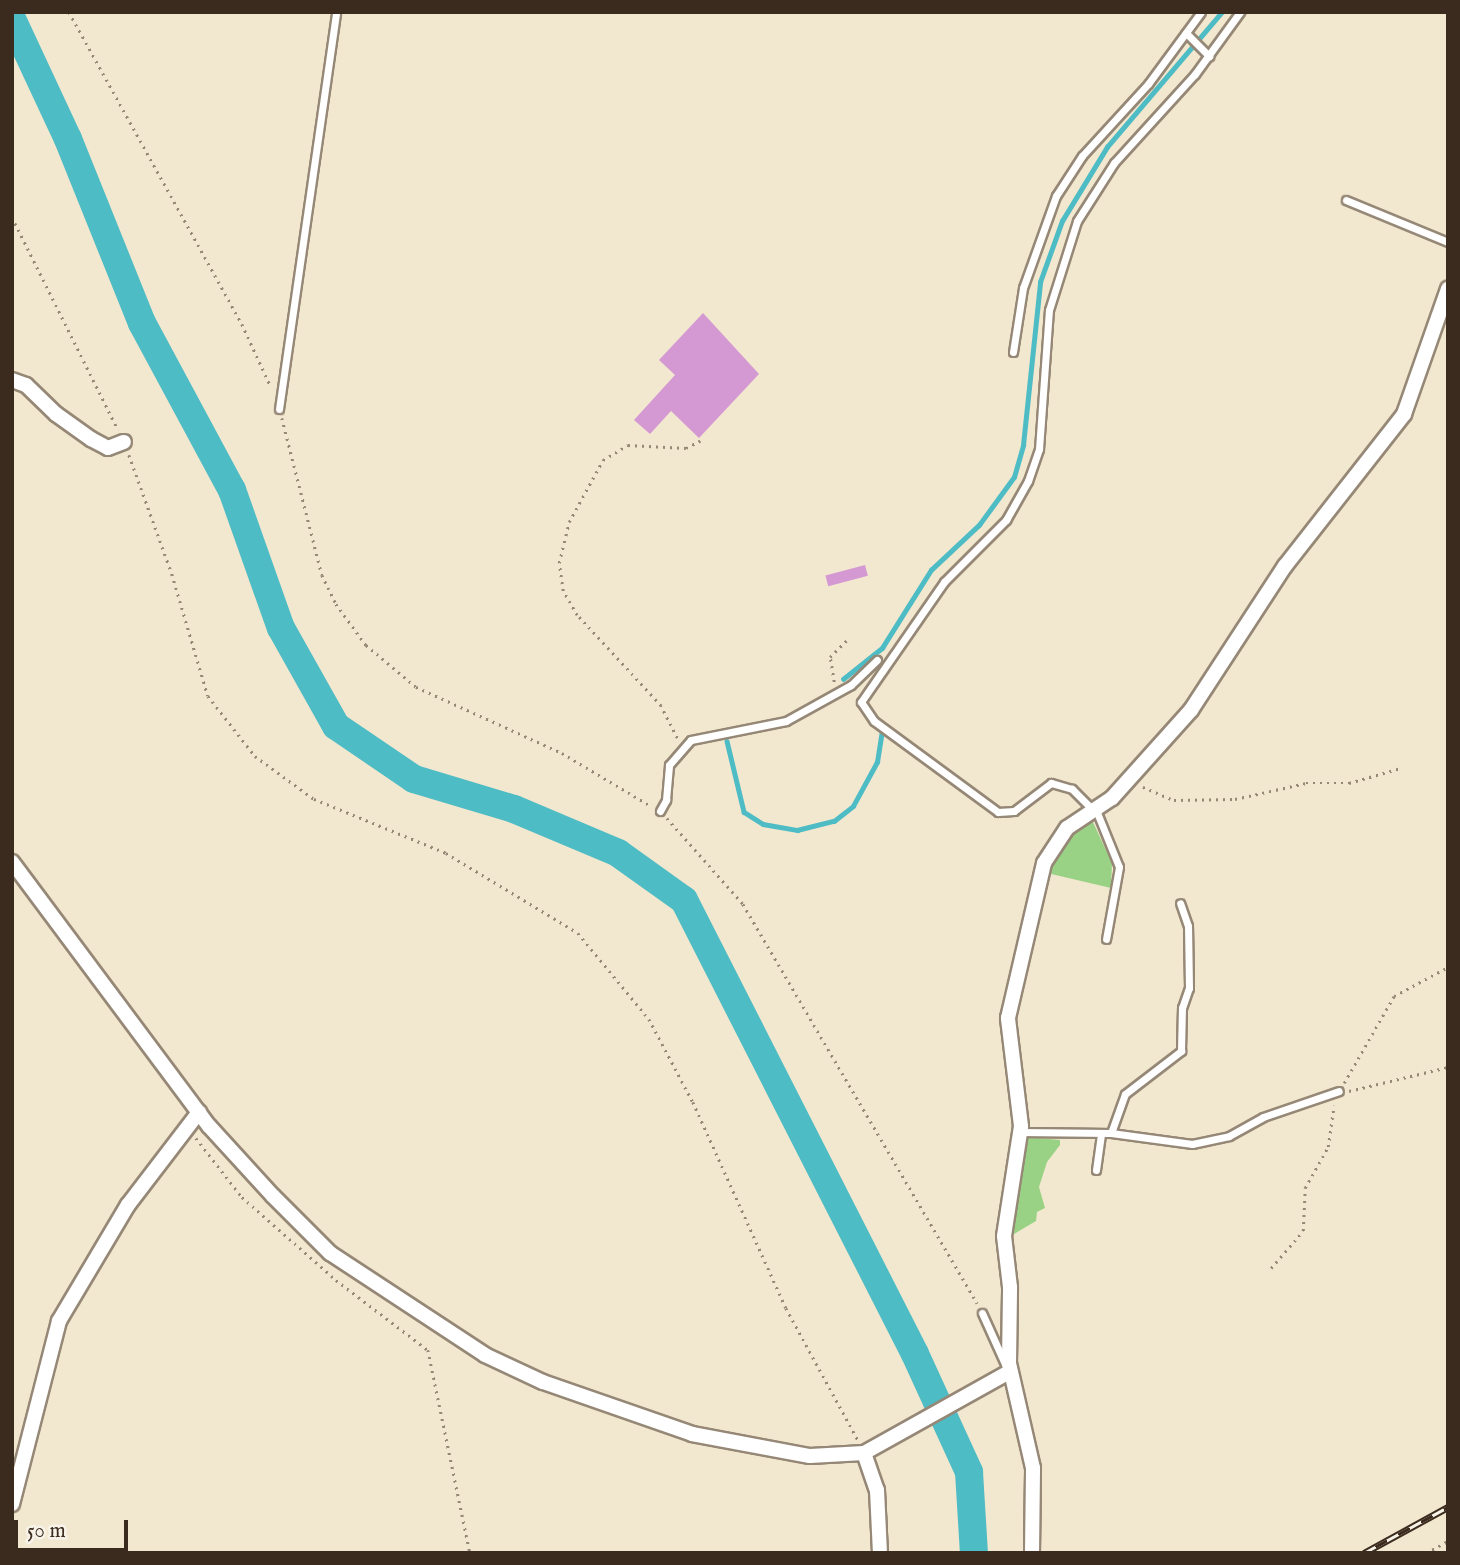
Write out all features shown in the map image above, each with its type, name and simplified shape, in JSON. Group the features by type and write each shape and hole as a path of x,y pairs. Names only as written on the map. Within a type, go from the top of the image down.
{"street":[{"path":"1032,1553 1033,1468 1011,1376 1004,1236 1020,1132 1008,1026 1023,944 1048,851 1068,828 1133,777 1208,689 1285,566 1410,405 1448,289"},
{"path":"12,380 26,385 55,414 91,439 108,448 124,442"},
{"path":"12,862 199,1112 330,1253 485,1355 543,1382 692,1434 810,1456 864,1453 991,1382 1011,1376"},
{"path":"12,1504 59,1321 128,1205 199,1112"},
{"path":"864,1453 877,1490 880,1553"}],"lane":[{"path":"279,409 336,12"},
{"path":"1013,352 1023,288 1056,196 1083,156 1201,12"},
{"path":"1106,939 1119,867 1094,810 1072,789 1051,783 1014,811 998,812 874,721 862,702 944,582 1011,513 1039,449 1049,310 1077,220 1114,163 1209,57 1240,12"},
{"path":"1186,33 1209,57"},
{"path":"1346,200 1448,242"},
{"path":"660,811 666,800 668,765 681,748 704,736 786,721 840,690 877,660"},
{"path":"1111,1133 1125,1094 1181,1051 1182,1008 1189,988 1188,926 1180,903"},
{"path":"1020,1132 1111,1133 1153,1142 1201,1143 1339,1091"},
{"path":"1096,1170 1101,1133"},
{"path":"982,1313 1011,1376"}],"path":[{"path":"69,12 242,324 279,409 322,575 336,604 366,645 416,687 562,753 660,811 743,904 982,1313"},
{"path":"12,217 124,442 172,574 208,696 255,755 314,799 446,853 578,933 649,1019 693,1102 786,1308 864,1453"},
{"path":"681,748 661,706 577,615 563,591 559,563 569,522 603,460 628,445 686,449 700,441"},
{"path":"840,690 830,673 830,657 846,641"},
{"path":"1133,777 1159,796 1194,801 1249,796 1306,783 1349,783 1401,768"},
{"path":"1271,1268 1303,1231 1305,1188 1328,1147 1339,1091 1394,996 1448,967"},
{"path":"1339,1091 1448,1067"},
{"path":"187,1127 242,1197 336,1280 428,1349 470,1553"},
{"path":"1426,1553 1448,1541"}],"green space":[{"path":"1091,818 1112,863 1111,888 1047,873 1062,841"},
{"path":"1026,1137 1060,1140 1060,1145 1047,1162 1039,1187 1045,1208 1037,1212 1036,1221 1009,1237"}],"building":[{"path":"703,313 759,374 699,438 671,411 650,434 634,420 675,375 659,360"},
{"path":"865,565 868,576 828,586 825,576"}],"waterway":[{"path":"843,679 882,648 931,570 979,525 1014,477 1023,445 1040,282 1062,221 1107,147 1222,12"},
{"path":"12,19 68,139 142,323 232,490 281,628 336,726 414,779 514,809 618,853 684,900 915,1354 969,1472 974,1553"},
{"path":"727,741 744,812 763,824 797,830 834,821 853,806 877,762 882,732"}],"railway":[{"path":"1364,1553 1448,1507"}]}
